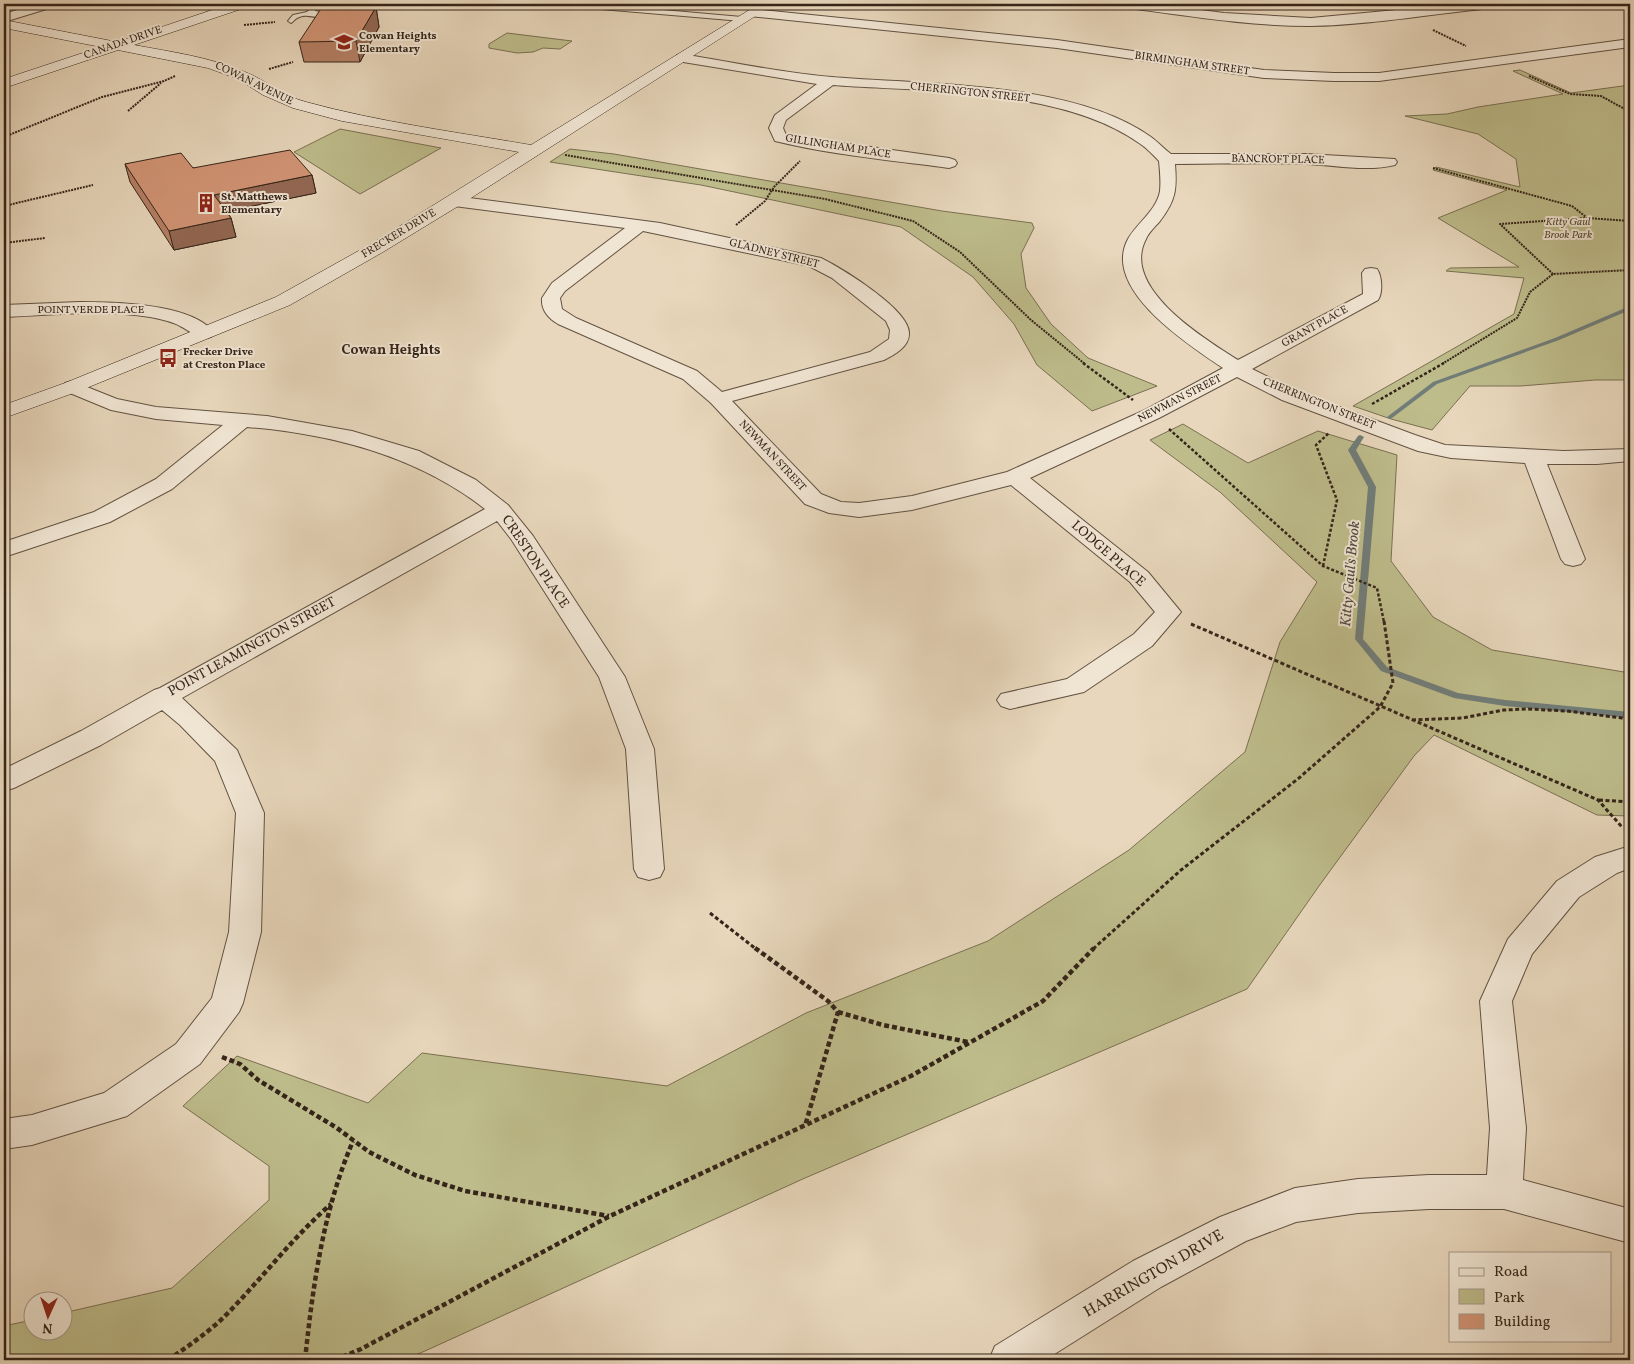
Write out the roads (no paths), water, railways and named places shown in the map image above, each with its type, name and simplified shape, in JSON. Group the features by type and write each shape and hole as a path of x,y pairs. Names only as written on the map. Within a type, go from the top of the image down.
{"street":[{"path":"4,18 49,4"},
{"name":"CANADA DRIVE","path":"4,84 242,4"},
{"name":"FRECKER DRIVE","path":"4,412 72,387 283,301 454,201 768,4"},
{"path":"1129,4 1224,17 1311,22 1347,20 1491,4"},
{"name":"BIRMINGHAM STREET","path":"748,16 1057,44 1264,74 1334,77 1379,77 1626,46"},
{"name":"COWAN AVENUE","path":"4,24 212,64 243,76 268,92 298,105 342,116 533,150"},
{"name":"CHERRINGTON STREET","path":"682,58 830,80 985,92 1036,99 1079,110 1113,122 1144,139 1167,159 1168,188 1166,199 1139,234 1131,258 1134,274 1142,291 1169,320 1239,369 1265,384 1413,442 1446,451 1534,457 1591,458 1630,455"},
{"name":"GILLINGHAM PLACE","path":"830,80 780,118 776,128 780,138 809,144 949,163"},
{"name":"BANCROFT PLACE","path":"1167,159 1306,159 1358,163 1389,162"},
{"name":"GLADNEY STREET","path":"454,201 639,225 803,259 824,266 838,274 893,317 900,326 900,337 897,342 877,356 718,399"},
{"name":"NEWMAN STREET","path":"639,225 558,287 551,298 552,309 569,322 683,371 702,384 796,479 813,500 837,508 859,510 912,504 1015,477 1152,414 1239,369"},
{"name":"GRANT PLACE","path":"1239,369 1372,296 1371,273"},
{"name":"POINT VERDE PLACE","path":"4,311 122,308 151,310 196,326 204,333"},
{"name":"CRESTON PLACE","path":"72,387 111,404 156,413 242,420 345,436 411,456 468,485 500,510 521,536 612,677 640,749 649,869"},
{"path":"4,550 102,516 164,484 242,420"},
{"path":"1534,457 1573,559"},
{"name":"LODGE PLACE","path":"1010,700 1075,686 1143,640 1169,612 1139,577 1015,477"},
{"name":"POINT LEAMINGTON STREET","path":"4,781 91,738 163,696 500,510"},
{"path":"4,1134 32,1130 115,1105 188,1054 227,1003 245,932 250,813 227,757 190,719 163,696"},
{"path":"1504,1192 1508,1128 1496,1001 1519,948 1568,889 1606,865 1626,842"},
{"name":"HARRINGTON DRIVE","path":"1009,1360 1147,1274 1233,1229 1295,1205 1358,1196 1428,1192 1504,1192 1630,1226"}],"lane":[{"path":"309,14 318,4"},
{"path":"598,4 601,7 648,12 748,16"},
{"path":"291,21 295,16 333,11"},
{"path":"309,14 320,17 340,17"}],"waterway":[{"name":"Kitty Gaul's Brook","path":"1390,417 1435,383 1557,339 1630,308"},
{"name":"Kitty Gaul's Brook","path":"1360,437 1352,450 1372,487 1359,639 1384,669 1457,696 1505,703 1630,715"}],"place":[{"name":"Cowan Heights Elementary","path":"344,42"},
{"name":"St. Matthews Elementary","path":"206,203"},
{"name":"Frecker Drive at Creston Place","path":"168,358"}],"district":[{"name":"Cowan Heights","path":"391,350"}],"park label":[{"name":"Kitty Gaul Brook Park","path":"1568,228"}]}
